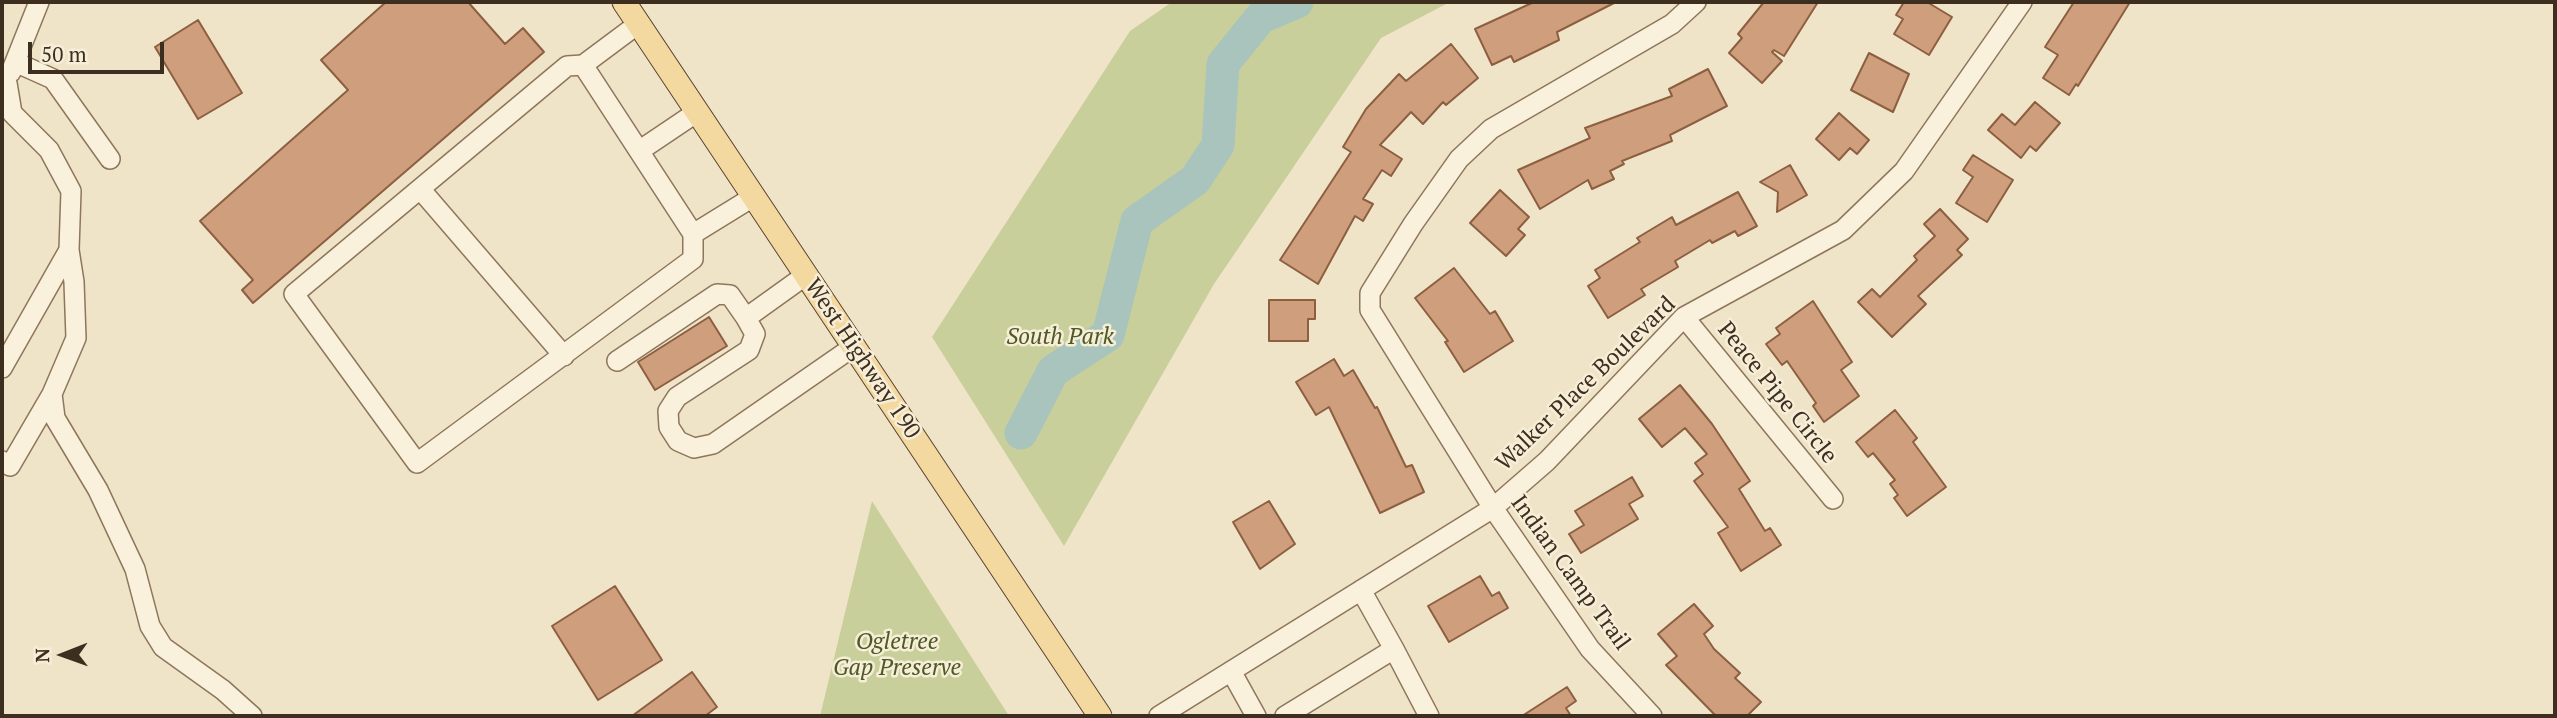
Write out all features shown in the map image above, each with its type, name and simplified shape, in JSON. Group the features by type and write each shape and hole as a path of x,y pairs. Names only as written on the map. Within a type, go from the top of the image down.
{"main road":[{"name":"West Highway 190","path":"624,2 1100,716"}],"street":[{"path":"2,461 10,466 52,394 76,338 74,282 69,250 71,191 49,150 12,113 4,88 39,2"},
{"name":"Indian Camp Trail","path":"1651,716 1590,649 1493,508 1370,310 1370,293 1413,224 1459,159 1492,129 1672,24 1696,2"},
{"name":"Walker Place Boulevard","path":"1159,716 1493,508 1547,461 1600,402 1684,317 1843,230 1905,171 2021,2"},
{"path":"583,65 693,234 693,259 417,463 294,294 567,66 583,65 638,24"},
{"path":"15,62 53,79 110,159"},
{"path":"639,151 697,112"},
{"path":"421,190 564,356"},
{"path":"693,234 754,197"},
{"path":"2,368 69,250"},
{"path":"746,318 806,275"},
{"path":"617,361 717,293 730,295 755,334 750,350 677,397 668,411 669,427 678,441 694,448 713,444 853,346"},
{"name":"Peace Pipe Circle","path":"1684,317 1833,499"},
{"path":"52,394 55,418 98,490 135,569 150,625 163,647 223,690 252,716"},
{"path":"1361,590 1429,716"},
{"path":"1285,716 1394,649"},
{"path":"1231,671 1256,716"}],"green space":[{"name":"South Park","path":"1172,2 1450,2 1381,38 1214,284 1064,546 932,337 1130,31"},
{"name":"Ogletree Gap Preserve","path":"872,501 1009,716 820,716"}],"building":[{"path":"386,2 468,2 505,44 523,28 544,52 253,303 242,290 253,280 200,221 348,90 321,60"},
{"path":"1534,2 1616,2 1557,32 1559,40 1514,62 1511,56 1492,65 1475,29"},
{"path":"1764,2 1818,2 1784,56 1774,50 1772,52 1782,61 1762,83 1729,53 1742,38 1738,34"},
{"path":"1904,2 1927,2 1952,17 1929,55 1894,34 1903,19 1896,15"},
{"path":"2074,2 2130,2 2078,86 2076,84 2069,95 2043,78 2058,55 2045,47"},
{"path":"198,20 242,93 198,119 155,47"},
{"path":"1451,44 1478,78 1446,105 1443,102 1423,124 1411,112 1380,145 1402,159 1391,176 1382,170 1363,199 1373,204 1363,221 1355,216 1318,284 1280,260 1351,152 1343,147 1366,109 1399,74 1406,81"},
{"path":"1869,53 1909,74 1893,112 1851,90"},
{"path":"1708,69 1727,106 1670,135 1672,141 1622,161 1624,164 1610,171 1614,179 1592,189 1588,180 1540,209 1518,170 1590,138 1585,128 1672,96 1669,89"},
{"path":"2035,102 2060,123 2036,151 2030,146 2021,158 1988,130 2002,114 2015,125"},
{"path":"1839,113 1869,140 1857,154 1850,148 1839,160 1816,139"},
{"path":"1973,155 2013,180 1987,222 1956,203 1973,177 1963,170"},
{"path":"1790,165 1807,195 1777,212 1778,192 1760,182"},
{"path":"1500,190 1529,217 1518,229 1525,235 1506,256 1470,223"},
{"path":"1738,192 1757,226 1738,236 1735,231 1712,243 1710,240 1675,261 1678,267 1641,289 1645,295 1608,318 1588,286 1600,278 1595,270 1640,242 1637,238 1672,217 1676,225"},
{"path":"1940,209 1968,239 1957,250 1962,255 1918,296 1926,304 1892,337 1858,302 1872,289 1880,297 1917,260 1914,256 1935,236 1924,224"},
{"path":"1454,268 1490,314 1495,311 1513,341 1464,372 1445,342 1448,341 1415,298"},
{"path":"1269,300 1315,300 1315,319 1308,319 1308,341 1269,341"},
{"path":"1813,301 1852,362 1841,370 1859,396 1824,422 1813,406 1816,403 1787,361 1782,365 1766,344 1780,334 1776,328"},
{"path":"709,317 727,346 655,390 638,362"},
{"path":"1334,359 1344,376 1353,370 1375,408 1377,407 1406,467 1412,465 1424,492 1380,513 1329,407 1316,415 1296,382"},
{"path":"1680,385 1712,424 1750,481 1739,489 1765,531 1770,528 1781,545 1741,571 1718,533 1728,527 1694,481 1703,474 1695,463 1707,454 1685,428 1662,447 1639,419"},
{"path":"1895,410 1917,438 1913,442 1946,487 1907,516 1894,498 1898,495 1890,484 1895,480 1873,453 1868,457 1856,442"},
{"path":"1632,477 1643,496 1629,504 1638,519 1581,553 1569,534 1584,525 1575,511"},
{"path":"1269,501 1295,544 1260,569 1233,522"},
{"path":"1480,576 1492,596 1499,592 1508,608 1449,642 1428,606"},
{"path":"615,586 662,660 598,700 552,626"},
{"path":"1694,604 1713,626 1704,634 1714,649 1740,673 1735,678 1761,702 1747,716 1716,716 1666,665 1677,656 1658,634"},
{"path":"692,672 717,707 705,716 632,716"},
{"path":"1567,687 1576,701 1566,708 1571,716 1522,716"}],"waterway":[{"path":"1021,433 1053,371 1108,335 1137,221 1195,180 1218,145 1223,64 1261,17 1297,2"}]}
